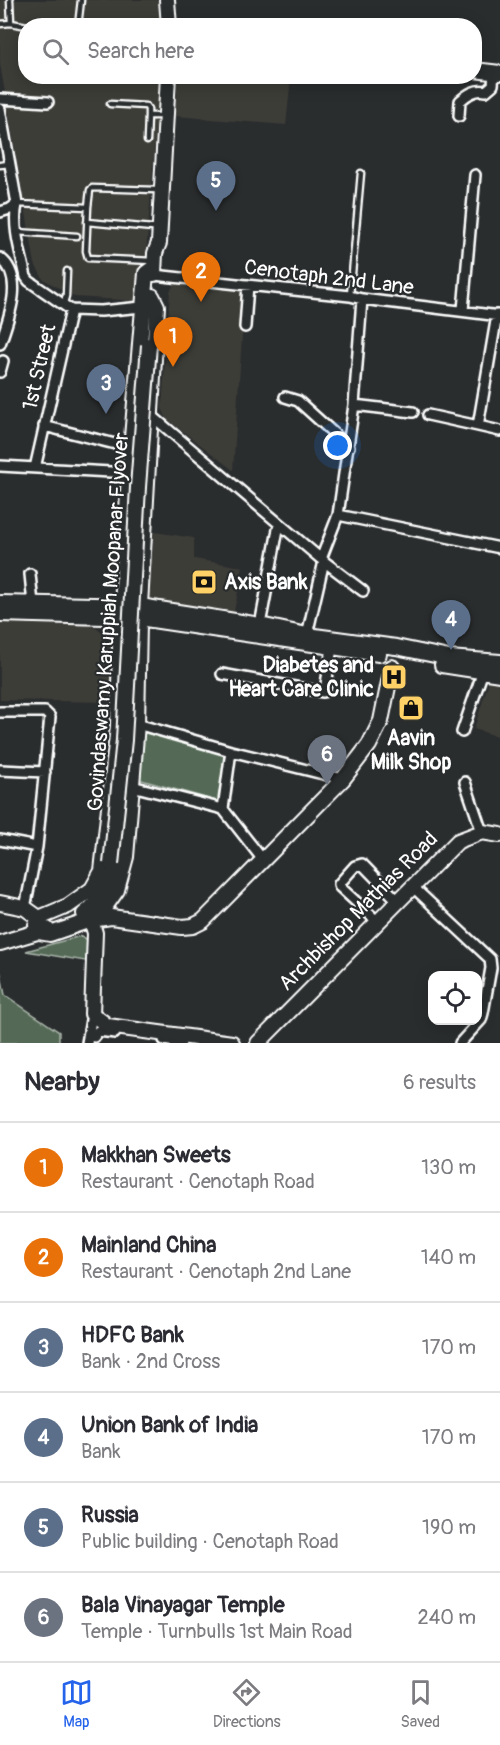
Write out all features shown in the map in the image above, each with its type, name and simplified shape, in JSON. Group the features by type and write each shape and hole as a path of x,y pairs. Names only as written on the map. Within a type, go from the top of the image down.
{"street":[{"path":"160,0 161,18"},
{"path":"167,0 168,18"},
{"path":"459,116 460,101 470,93 479,90 486,91 493,85 497,73 482,71"},
{"path":"154,264 152,244 156,190 153,116 159,84"},
{"path":"0,943 38,925 68,906 92,889 102,871 117,736 129,473 142,307 146,273 154,264 159,243 168,84"},
{"path":"0,99 48,102"},
{"path":"0,109 5,165 17,204 16,232 26,277 67,308 101,311 142,307"},
{"path":"463,310 475,175"},
{"path":"0,212 17,204"},
{"path":"0,344 14,301 13,285 4,262 22,258"},
{"name":"Cenotaph 2nd Lane","path":"154,264 248,285 498,315"},
{"name":"Govindaswamy Karuppiah Moopanar Flyover","path":"38,925 70,918 91,901 99,890 106,870 111,864 124,741 137,499 154,264"},
{"path":"13,285 26,277"},
{"path":"245,327 248,285"},
{"path":"91,920 105,907 117,890 126,858 137,724 140,612 157,306 152,296"},
{"path":"307,635 322,560 338,515 354,405 362,299"},
{"name":"1st Street","path":"35,468 67,308"},
{"path":"478,426 498,315"},
{"path":"0,372 3,361"},
{"path":"285,397 298,401 349,447"},
{"path":"354,405 413,412"},
{"path":"151,415 322,560 363,591"},
{"path":"428,415 500,431"},
{"path":"44,426 131,448"},
{"path":"0,466 129,473"},
{"path":"338,515 500,548"},
{"path":"260,625 279,524"},
{"path":"30,574 33,604"},
{"path":"0,603 140,612 260,625 307,635 396,647 448,658 500,662"},
{"path":"0,614 140,612 332,648 500,674"},
{"path":"222,674 323,692 332,648"},
{"path":"448,658 459,668"},
{"path":"0,903 25,908 38,925 50,934 91,920 111,917 182,927 203,921 343,779 369,745 381,721 392,667"},
{"path":"462,732 483,671"},
{"path":"0,712 45,712 49,715 37,847 25,908"},
{"path":"137,724 231,751 343,779"},
{"path":"223,809 231,751"},
{"path":"0,770 45,772"},
{"path":"465,782 482,832 500,835"},
{"path":"132,786 223,809 263,860"},
{"name":"Archbishop Mathias Road","path":"258,1043 458,840 482,832"},
{"path":"0,840 37,847"},
{"path":"378,922 340,887 339,884 355,866 362,864 398,901"},
{"path":"413,887 490,959 491,968 481,1020 460,1043"},
{"path":"91,920 95,933 91,1039"},
{"path":"0,934 38,925"},
{"path":"92,1014 108,1026 208,1042 232,1043"},
{"path":"91,1039 98,1030 182,1043"}],"lane":[{"path":"10,0 9,19 11,23"},
{"path":"79,18 81,0"},
{"path":"0,24 18,24"},
{"path":"111,104 146,106 153,116 147,141"},
{"path":"350,296 361,173"},
{"path":"154,264 88,258 86,251 88,207 92,188 156,190"},
{"path":"17,204 88,207"},
{"path":"87,222 153,228"},
{"path":"16,232 77,236"},
{"path":"67,272 67,308"}],"shaded area":[{"path":"0,0 158,0 159,18 18,18 18,84 159,84 143,292 139,301 75,297 43,279 35,264 0,64"},
{"path":"177,84 290,84 286,125 175,116"},
{"path":"174,284 245,291 233,470 167,419 162,408 170,292"},
{"path":"154,532 194,538 194,559 243,567 233,616 152,604 149,599"},
{"path":"0,622 87,624 107,634 112,643 109,702 0,700"},
{"path":"490,678 500,680 500,737 474,729"}],"green space":[{"path":"140,731 225,754 220,802 138,779"},
{"path":"81,936 93,943 91,962 26,951"},
{"path":"0,970 5,995 59,1032 59,1043 0,1043"}],"place":[{"name":"Russia","path":"216,211"},
{"name":"Mainland China","path":"201,302"},
{"name":"Makkhan Sweets","path":"173,367"},
{"name":"HDFC Bank","path":"106,414"},
{"name":"Axis Bank","path":"204,582"},
{"name":"Union Bank of India","path":"451,650"},
{"name":"Diabetes and Heart Care Clinic","path":"394,677"},
{"name":"Aavin Milk Shop","path":"411,708"},
{"name":"Bala Vinayagar Temple","path":"327,785"}]}
